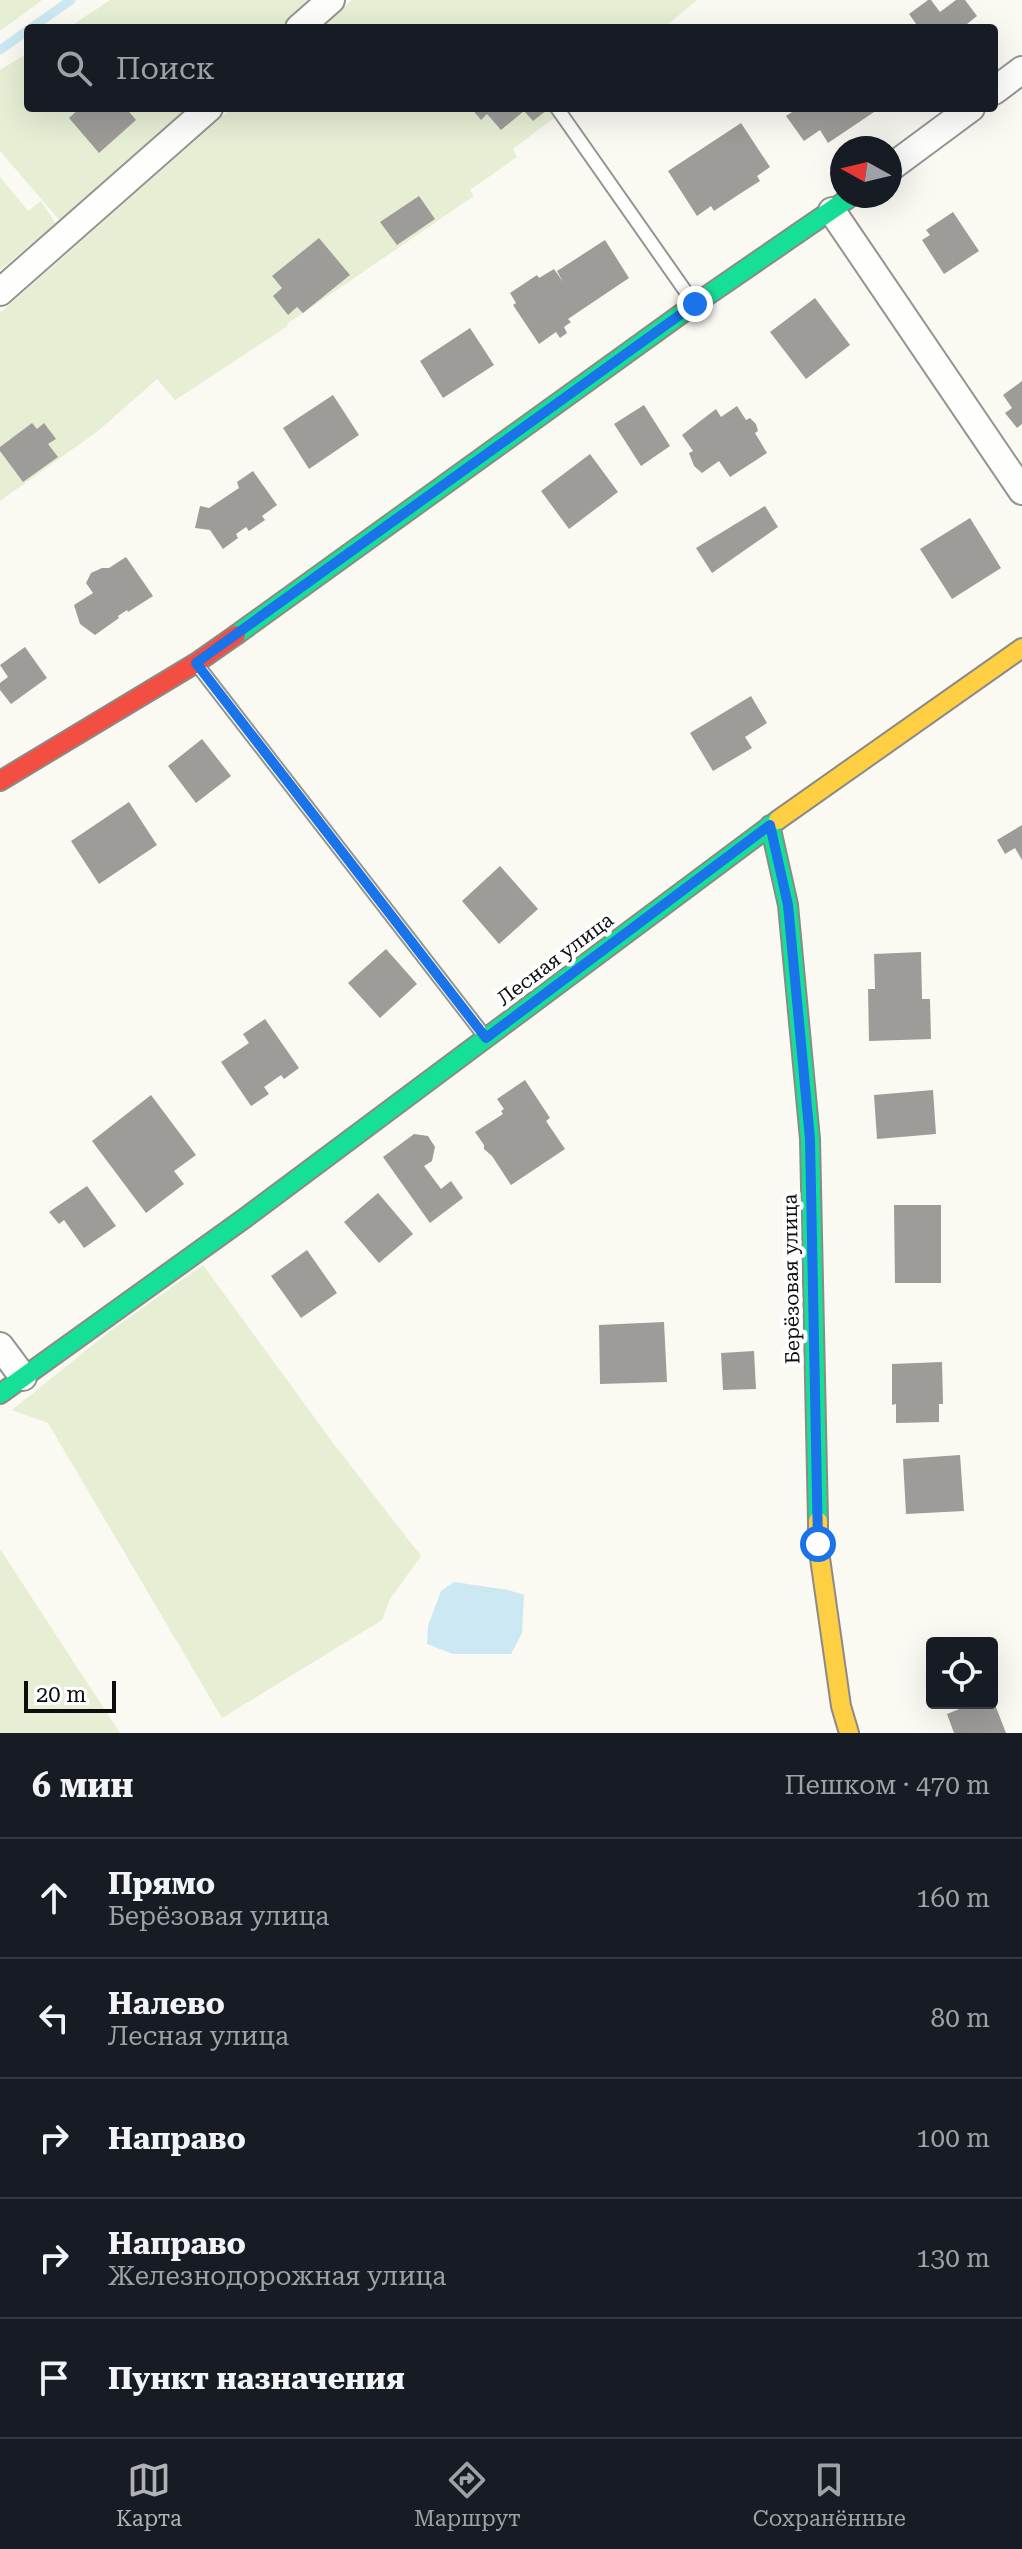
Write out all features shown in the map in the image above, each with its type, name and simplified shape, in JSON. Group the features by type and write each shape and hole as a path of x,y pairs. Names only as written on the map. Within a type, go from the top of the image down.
{"street":[{"path":"304,24 331,0"},
{"path":"998,88 1022,70"},
{"path":"0,292 204,112"},
{"path":"902,159 966,112"},
{"path":"0,781 196,663 695,304 836,208"},
{"path":"845,208 1022,491"},
{"name":"Лесная улица","path":"0,1394 245,1218 770,825 1022,648"},
{"name":"Берёзовая улица","path":"770,825 788,905 810,1139 818,1544 841,1706 849,1733"},
{"path":"0,1346 23,1377"}],"lane":[{"path":"560,112 695,304"},
{"path":"196,663 486,1038"}],"green space":[{"path":"0,0 42,0 0,31"},
{"path":"110,0 314,0 285,24 74,24"},
{"path":"352,0 697,0 669,24 325,24"},
{"path":"24,55 24,112 184,112 61,222 0,151 0,70"},
{"path":"227,112 562,112 513,149 517,157 470,190 474,196 288,326 175,400 157,379 98,431 0,501 0,313"},
{"path":"0,177 28,211 41,201 56,224 0,270"},
{"path":"203,1265 333,1443 421,1556 390,1599 382,1620 222,1718 48,1423 12,1410 110,1331"},
{"path":"0,1549 120,1733 0,1733"}],"water":[{"path":"454,1582 524,1595 522,1633 511,1654 453,1654 427,1644 428,1626 441,1591"}],"building":[{"path":"928,0 940,12 956,0 965,0 977,16 967,24 916,24 909,14"},
{"path":"76,112 129,112 136,120 99,153 69,118"},
{"path":"474,112 523,112 501,130 487,114 481,120"},
{"path":"525,112 544,112 533,121"},
{"path":"792,112 874,112 838,136 830,136 828,143 820,130 804,141 786,116"},
{"path":"741,123 770,167 757,176 760,181 714,211 711,206 697,216 668,171"},
{"path":"419,196 435,219 397,245 380,222"},
{"path":"953,212 979,251 944,274 922,240 930,235 926,230"},
{"path":"319,238 350,275 303,313 297,307 288,315 273,296 282,288 272,276"},
{"path":"605,240 629,278 568,319 571,322 564,327 567,333 560,338 556,332 539,344 513,305 516,303 510,293 537,275 539,278 554,269 563,282 557,271"},
{"path":"815,298 850,345 806,379 770,332"},
{"path":"470,328 494,365 443,398 420,361"},
{"path":"1022,381 1022,424 1017,428 1005,413 1012,408 1003,395"},
{"path":"333,395 359,435 309,469 283,428"},
{"path":"644,405 670,446 641,466 614,424"},
{"path":"737,406 746,420 750,418 756,424 758,431 755,433 767,453 730,477 719,461 702,473 694,466 689,453 693,451 682,435 716,409 721,417"},
{"path":"32,423 37,429 44,423 56,439 48,444 58,457 23,482 0,447"},
{"path":"590,454 618,492 569,529 541,491"},
{"path":"253,471 277,505 262,516 265,520 249,531 246,527 236,534 238,538 223,549 210,530 195,528 200,506 209,508 239,488 237,482"},
{"path":"765,506 778,527 712,573 696,548"},
{"path":"970,518 1001,568 952,599 920,549"},
{"path":"126,557 153,596 118,616 95,635 80,624 74,605 93,593 86,583 91,573 109,568"},
{"path":"25,647 47,678 11,704 0,690 0,683 8,677 0,665"},
{"path":"751,696 767,723 745,737 752,748 713,771 690,733"},
{"path":"202,739 231,776 196,803 168,766"},
{"path":"129,802 157,845 99,884 71,841"},
{"path":"1022,825 1022,860 1015,848 1005,854 997,840"},
{"path":"500,866 538,909 499,944 462,901"},
{"path":"386,949 417,984 380,1018 348,983"},
{"path":"921,952 922,999 930,999 931,1039 869,1041 868,989 875,989 874,954"},
{"path":"265,1019 299,1068 284,1079 281,1075 264,1087 269,1094 251,1106 221,1062 249,1043 243,1034"},
{"path":"525,1080 550,1118 546,1121 565,1149 511,1185 475,1132 503,1114 501,1111 504,1109 497,1099"},
{"path":"933,1090 936,1134 877,1139 874,1095"},
{"path":"151,1095 196,1155 174,1171 184,1184 146,1213 92,1141"},
{"path":"414,1134 428,1136 435,1147 432,1161 424,1166 441,1189 451,1181 463,1198 430,1223 383,1157"},
{"path":"87,1186 116,1226 84,1248 64,1220 59,1224 49,1212"},
{"path":"378,1193 413,1234 379,1263 344,1222"},
{"path":"894,1205 941,1205 941,1283 895,1283"},
{"path":"307,1250 337,1293 301,1318 271,1276"},
{"path":"664,1322 667,1382 600,1384 599,1325"},
{"path":"754,1351 756,1389 723,1390 721,1353"},
{"path":"942,1362 943,1404 939,1404 939,1422 896,1423 896,1404 892,1405 892,1364"},
{"path":"960,1455 964,1511 906,1514 903,1459"},
{"path":"959,1709 997,1709 1006,1733 954,1733 947,1714"}],"waterway":[{"path":"37,24 71,0"},
{"path":"0,50 24,33"}],"traffic: fast":[{"path":"236,635 695,304 835,208"},
{"path":"0,1394 245,1218 778,820"},
{"path":"770,825 788,905 810,1139 818,1521"}],"traffic: slow":[{"path":"778,820 1022,648"},
{"path":"818,1521 818,1544 841,1706 849,1733"}],"traffic: jam":[{"path":"0,781 196,663 236,635"}],"route":[{"path":"695,304 196,663 486,1038 770,825 788,905 810,1139 818,1544"}]}
